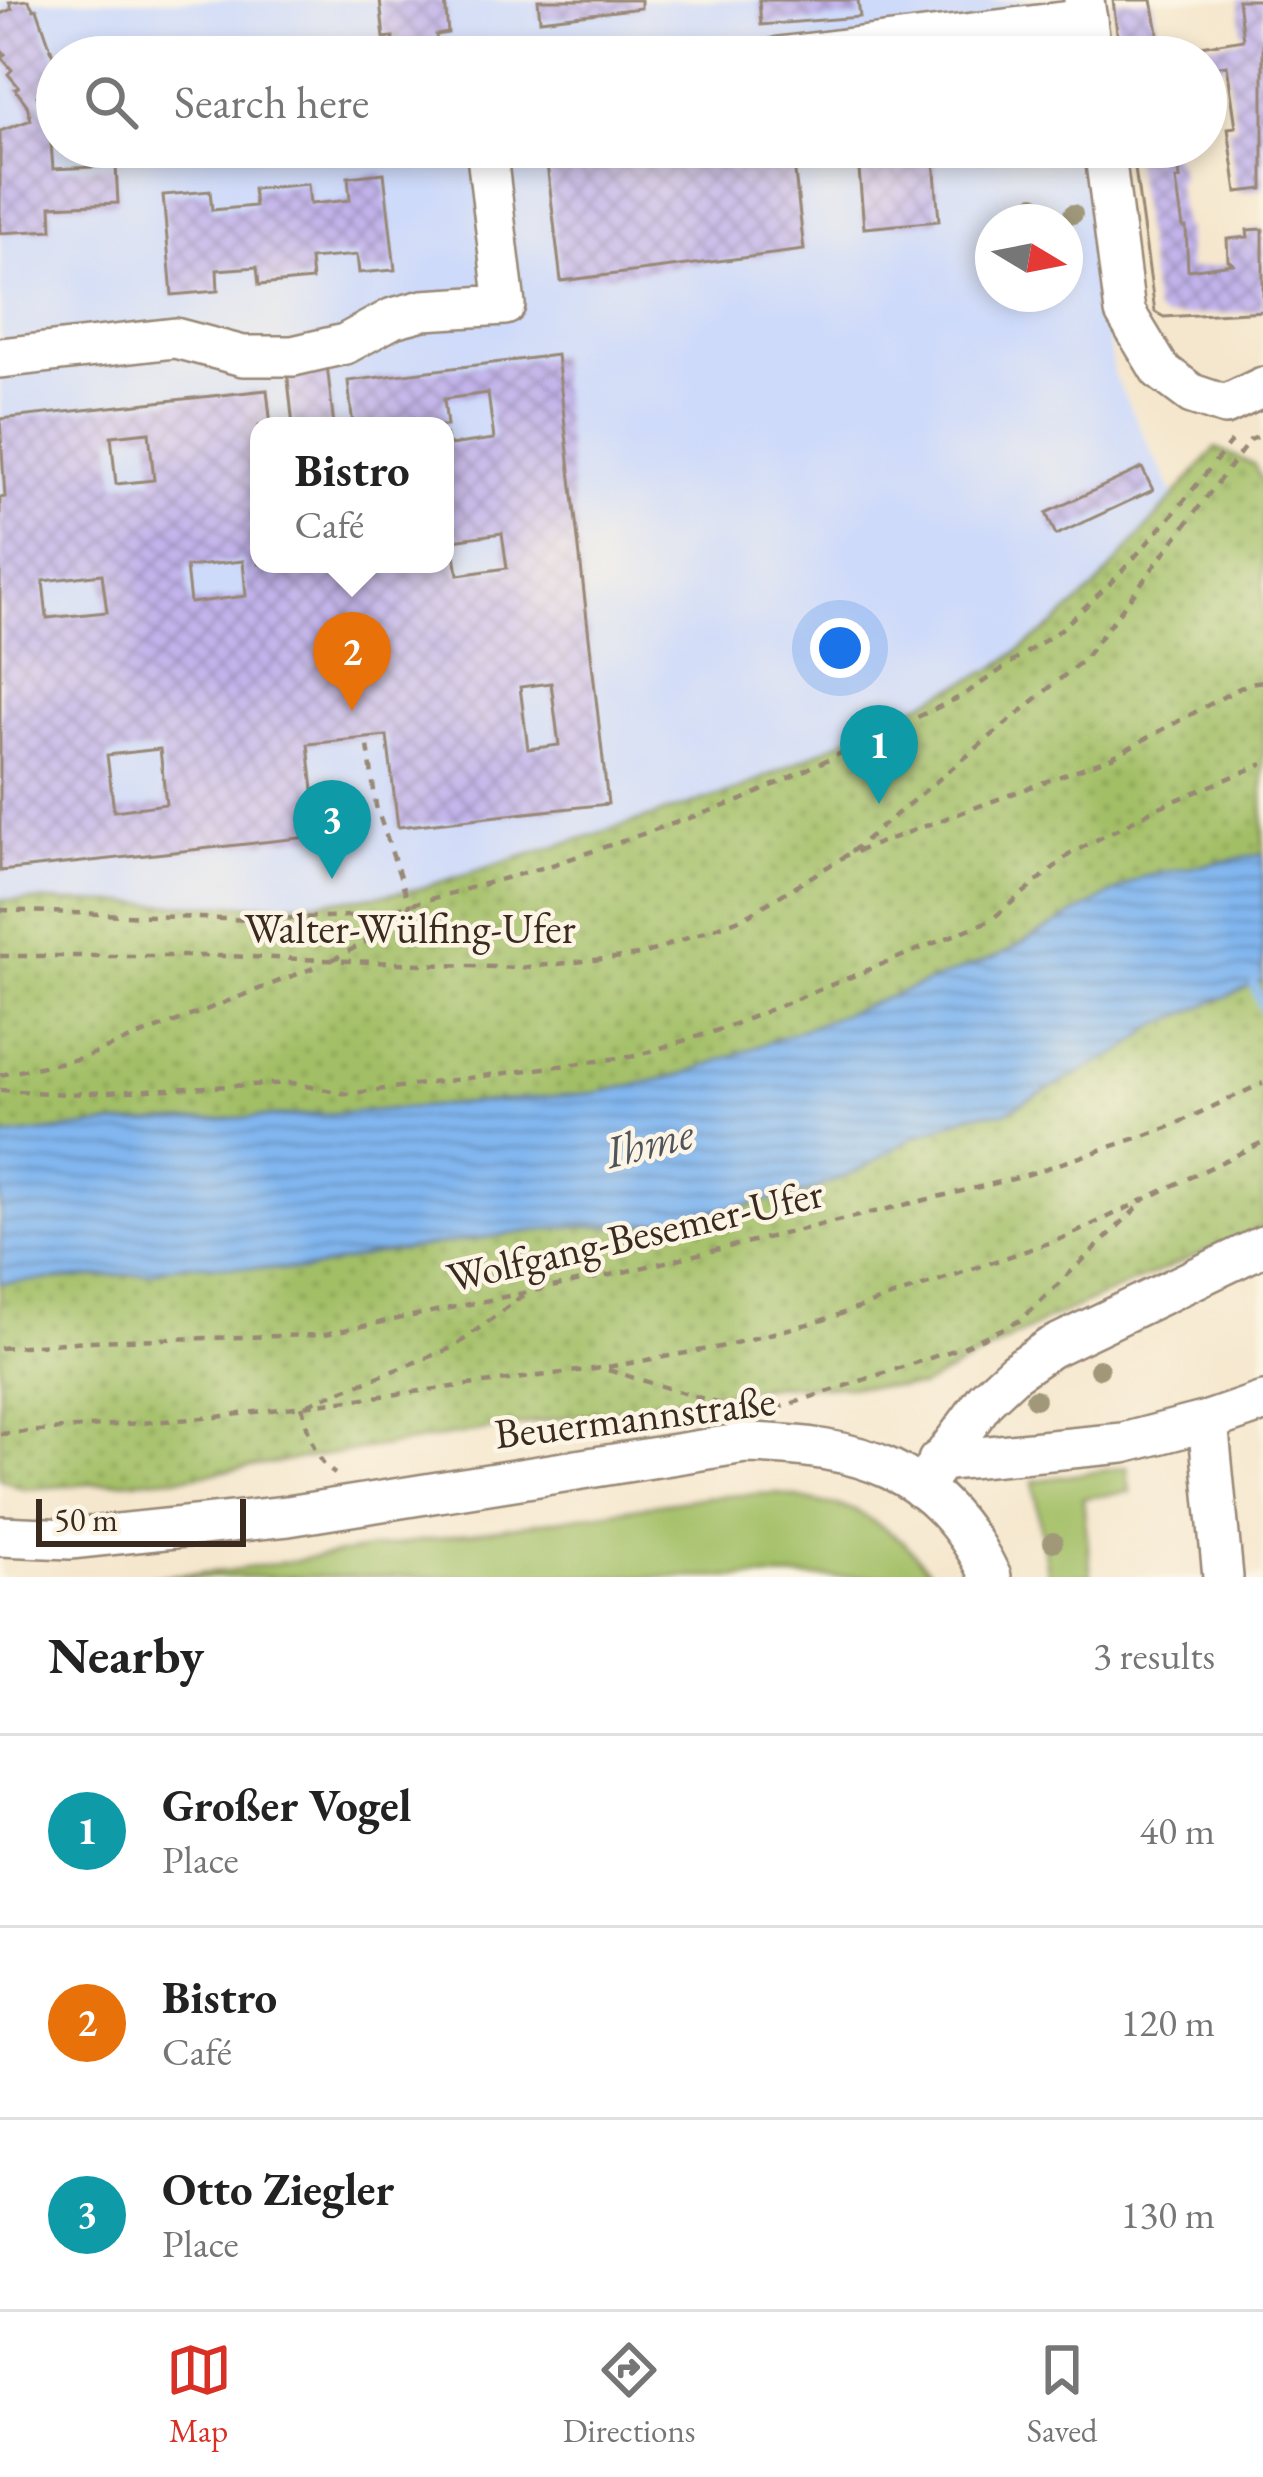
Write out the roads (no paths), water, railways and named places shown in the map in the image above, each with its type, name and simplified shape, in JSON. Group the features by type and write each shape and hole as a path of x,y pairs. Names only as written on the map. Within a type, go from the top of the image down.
{"street":[{"path":"982,36 1088,25"},
{"path":"0,358 176,338 243,356 293,356 345,344 393,318 423,310 505,304 489,168"},
{"path":"1107,168 1126,312 1160,370 1192,394 1225,405 1263,387"},
{"path":"929,1474 986,1399 1050,1348 1263,1246"},
{"path":"929,1474 1123,1443 1263,1402"},
{"path":"1208,1421 1223,1577"},
{"name":"Beuermannstraße","path":"0,1536 70,1539 288,1516 745,1443 809,1444 855,1454 896,1471 929,1474 991,1577"}],"water":[{"name":"Ihme","path":"1263,854 1263,981 1153,1027 1128,1048 1005,1112 973,1114 913,1137 864,1168 806,1193 639,1226 573,1226 504,1235 374,1254 303,1271 185,1264 150,1273 0,1283 0,1137 101,1125 344,1113 596,1093 681,1075 998,956 1144,876"}],"waterway":[{"path":"1254,985 1263,1008"}],"place":[{"name":"Bistro","path":"352,711"},
{"name":"Großer Vogel","path":"879,804"},
{"name":"Otto Ziegler","path":"332,879"}]}
